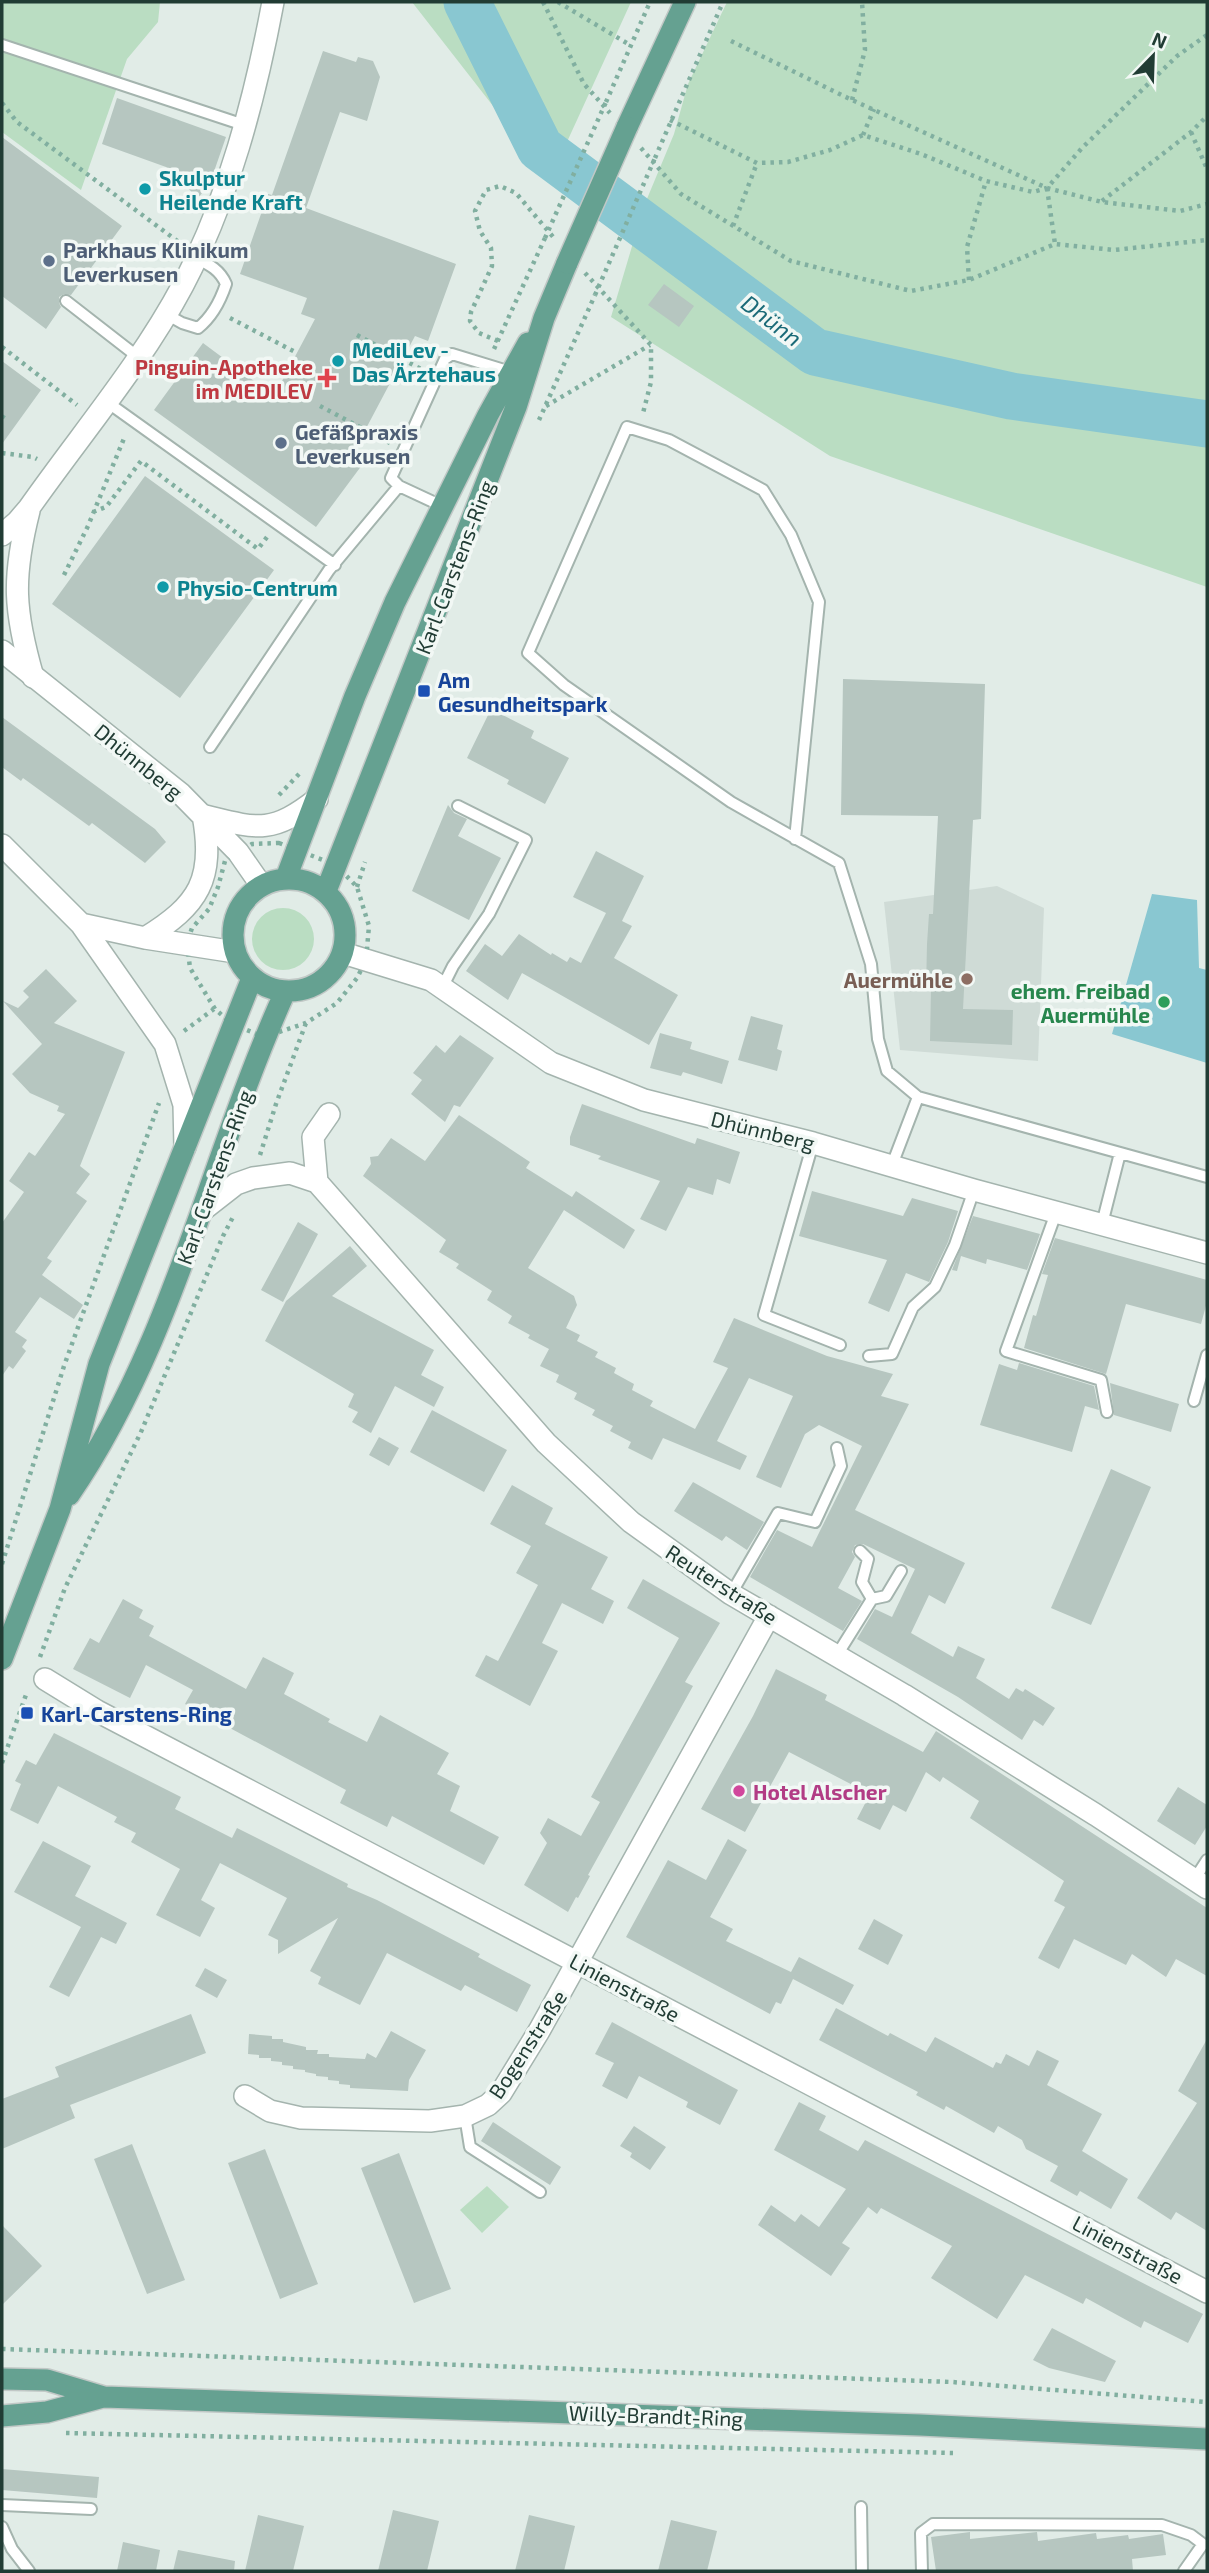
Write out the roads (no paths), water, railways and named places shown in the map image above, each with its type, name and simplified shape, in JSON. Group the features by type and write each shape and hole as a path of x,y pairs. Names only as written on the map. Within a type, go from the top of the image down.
{"main road":[{"name":"Karl-Carstens-Ring","path":"326,891 516,407 544,318 684,3"},
{"name":"Karl-Carstens-Ring","path":"286,878 355,696 395,601 511,372 544,318"},
{"path":"286,878 307,881 326,891 340,909 346,931 343,953 330,974 310,988 285,992 268,988 252,978 242,966 235,952 233,926 242,903 261,886 286,878"},
{"name":"Karl-Carstens-Ring","path":"2,1659 60,1509 99,1364 252,978"},
{"name":"Karl-Carstens-Ring","path":"60,1509 91,1463 135,1382 204,1209 264,1037 285,992"},
{"name":"Willy-Brandt-Ring","path":"2,2379 47,2381 104,2397 866,2423 1207,2439"},
{"name":"Willy-Brandt-Ring","path":"2,2416 47,2412 104,2397"}],"street":[{"path":"2,535 29,508 138,357 166,314 197,257 223,193 244,125 273,2"},
{"path":"29,508 21,540 16,594 20,625 33,677"},
{"name":"Dhünnberg","path":"2,651 203,815 238,852 261,886"},
{"path":"145,938 189,906 201,885 207,864 208,841 203,815 247,826 271,826 296,815 317,799"},
{"path":"5,854 81,924 166,1044 184,1105 185,1147"},
{"path":"81,924 145,938 235,952"},
{"name":"Dhünnberg","path":"343,953 431,980 551,1063 644,1100 813,1143 1207,1253"},
{"path":"204,1209 236,1184 253,1178 290,1173 317,1182 313,1138 329,1114"},
{"name":"Reuterstraße","path":"317,1182 546,1443 631,1522 731,1594 1073,1801 1201,1884"},
{"name":"Bogenstraße","path":"245,2096 270,2111 301,2118 430,2122 465,2116 488,2105 501,2093 540,2031 769,1616"},
{"name":"Linienstraße","path":"37,1675 97,1711 1207,2292"}],"lane":[{"path":"2,45 244,125"},
{"path":"166,314 198,328 215,310 226,284 215,268 197,257"},
{"path":"66,301 138,357"},
{"path":"442,506 399,486 391,478 444,359 452,354 511,372"},
{"path":"100,410 132,419 335,565"},
{"path":"795,839 819,602 791,535 763,490 669,440 627,427 606,469 528,653 564,685 731,802 795,839 839,863 871,964 878,1039 887,1072 918,1097 1207,1177"},
{"path":"210,747 329,570 399,486"},
{"path":"443,986 453,966 489,914 526,840 458,806"},
{"path":"892,1165 918,1097"},
{"path":"813,1143 764,1315 840,1345"},
{"path":"1102,1224 1121,1153"},
{"path":"869,1356 892,1354 913,1307 935,1287 955,1245 974,1190"},
{"path":"1056,1213 1006,1350 1101,1380 1107,1412"},
{"path":"1194,1401 1207,1355"},
{"path":"731,1594 778,1513 815,1522 841,1466 837,1448"},
{"path":"860,1551 868,1559 862,1582 872,1599"},
{"path":"837,1656 872,1599 886,1596 901,1571"},
{"path":"1201,1884 1207,1860"},
{"path":"465,2116 470,2147 540,2192"},
{"path":"2,2505 91,2509"},
{"path":"861,2507 862,2571"},
{"path":"922,2571 921,2533 933,2524 974,2524 1162,2525 1191,2535 1203,2544 1184,2571"},
{"path":"2,2528 12,2549 29,2571"}],"water":[{"name":"ehem. Freibad Auermühle","path":"1152,894 1197,900 1199,968 1207,970 1207,1063 1112,1034"}],"waterway":[{"name":"Dhünn","path":"467,2 540,148 815,352 1011,396 1207,424"}],"place":[{"name":"Skulptur Heilende Kraft","path":"145,189"},
{"name":"Parkhaus Klinikum Leverkusen","path":"49,261"},
{"name":"MediLev - Das Ärztehaus","path":"338,361"},
{"name":"Pinguin-Apotheke im MEDILEV","path":"327,378"},
{"name":"Gefäßpraxis Leverkusen","path":"281,443"},
{"name":"Physio-Centrum","path":"163,587"},
{"name":"Am Gesundheitspark","path":"424,691"},
{"name":"Auermühle","path":"967,979"},
{"name":"ehem. Freibad Auermühle","path":"1164,1002"},
{"name":"Karl-Carstens-Ring","path":"27,1713"},
{"name":"Hotel Alscher","path":"739,1791"}]}
